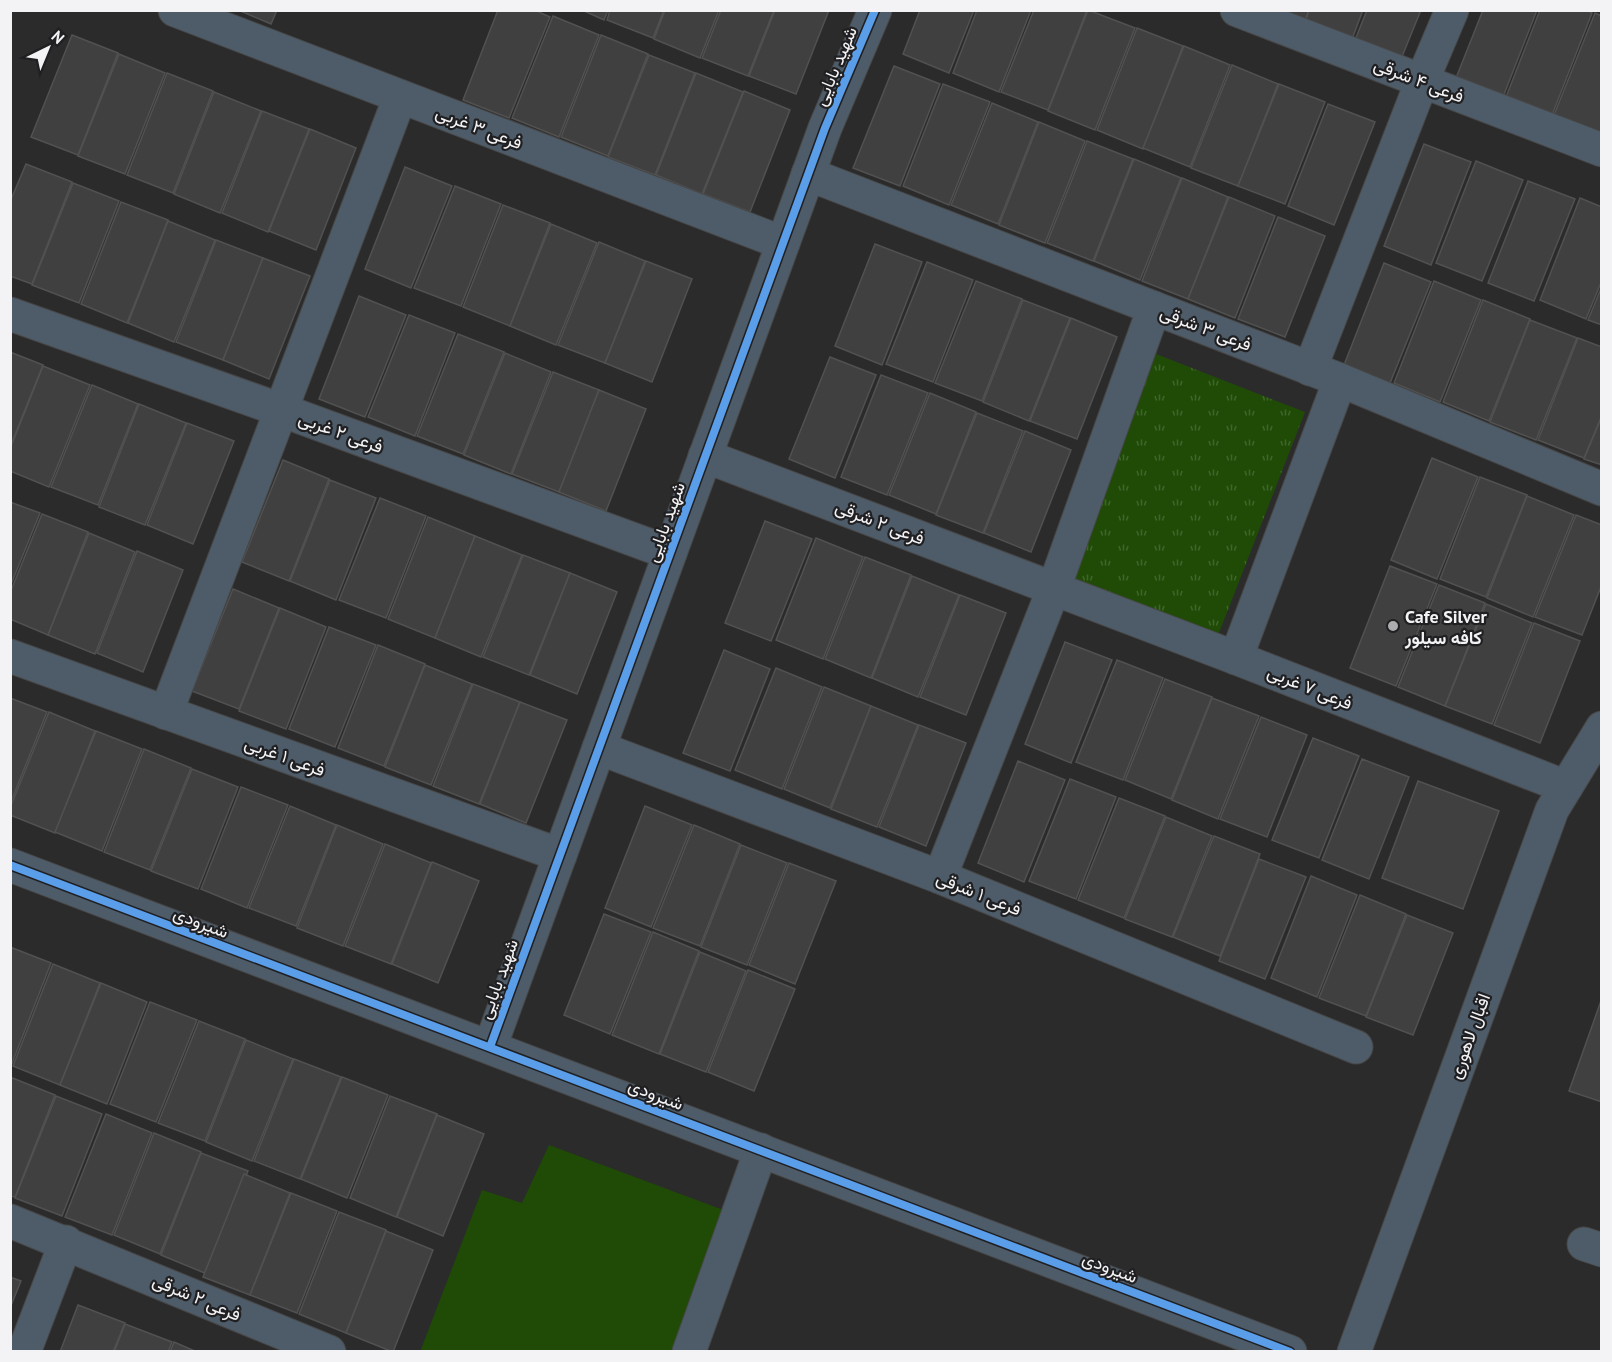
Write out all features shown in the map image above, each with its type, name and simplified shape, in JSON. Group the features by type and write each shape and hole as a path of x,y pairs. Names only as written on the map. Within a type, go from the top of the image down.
{"street":[{"name":"فرعی ۳ غربی","path":"175,10 783,243"},
{"name":"شهید بابایی","path":"489,1047 825,128 875,10"},
{"name":"فرعی ۴ شرقی","path":"1237,10 1602,150"},
{"path":"1236,658 1325,374 1422,81 1452,10"},
{"path":"166,713 400,97"},
{"name":"فرعی ۳ شرقی","path":"808,174 1325,374 1602,489"},
{"path":"940,877 1054,588 1154,308"},
{"name":"فرعی ۲ غربی","path":"10,314 281,410 670,553"},
{"name":"فرعی ۲ شرقی","path":"705,456 1054,588"},
{"name":"فرعی ۷ غربی","path":"1054,588 1566,787"},
{"name":"فرعی ۱ غربی","path":"10,656 560,855"},
{"name":"اقبال لاهوری","path":"1354,1352 1552,810 1602,728"},
{"name":"فرعی ۱ شرقی","path":"599,748 940,877 1356,1047"},
{"name":"شیرودی","path":"10,865 1290,1352"},
{"path":"689,1352 761,1150"},
{"path":"10,1221 66,1242 24,1352"},
{"name":"فرعی ۲ شرقی","path":"66,1242 329,1352"}],"green space":[{"path":"1156,354 1305,412 1217,638 1069,579"},
{"path":"549,1145 734,1214 684,1351 420,1352 482,1190 522,1203"}],"building":[{"path":"238,10 277,10 271,24"},
{"path":"498,10 534,10 550,17 509,118 463,100"},
{"path":"582,10 608,10 604,20"},
{"path":"610,10 664,10 653,38 607,20"},
{"path":"665,10 719,10 700,58 654,39"},
{"path":"721,10 774,10 748,76 702,58"},
{"path":"775,10 829,10 796,94 749,76"},
{"path":"920,10 974,10 949,73 903,54"},
{"path":"977,10 1031,10 999,92 953,73"},
{"path":"1034,10 1087,10 1048,110 1001,92"},
{"path":"1088,10 1135,28 1095,130 1048,111"},
{"path":"1280,10 1309,10 1305,20"},
{"path":"1309,10 1363,10 1352,39 1306,20"},
{"path":"1367,10 1421,10 1401,59 1355,40"},
{"path":"1483,10 1537,10 1503,97 1456,78"},
{"path":"1540,10 1587,10 1592,13 1552,115 1506,97"},
{"path":"1595,13 1602,16 1602,133 1554,115"},
{"path":"553,16 599,35 559,137 512,118"},
{"path":"1137,28 1183,46 1143,149 1097,130"},
{"path":"72,35 118,53 78,155 31,137"},
{"path":"601,35 648,54 608,156 561,137"},
{"path":"1184,46 1230,65 1190,167 1143,148"},
{"path":"119,54 165,73 125,174 78,156"},
{"path":"649,55 695,73 655,175 608,157"},
{"path":"1232,65 1278,84 1238,186 1191,168"},
{"path":"894,66 940,84 900,186 853,168"},
{"path":"167,73 213,91 173,193 127,175"},
{"path":"696,73 743,92 702,194 656,175"},
{"path":"943,84 990,102 949,205 903,186"},
{"path":"1279,84 1325,102 1285,204 1238,186"},
{"path":"744,91 790,110 750,212 703,194"},
{"path":"214,92 261,111 220,213 174,194"},
{"path":"992,103 1038,122 998,224 951,205"},
{"path":"1328,104 1375,122 1334,225 1288,206"},
{"path":"262,111 309,129 268,232 222,213"},
{"path":"1039,122 1085,141 1045,243 999,225"},
{"path":"310,129 356,148 316,250 269,231"},
{"path":"1087,141 1133,159 1093,261 1047,243"},
{"path":"1424,144 1471,162 1431,265 1384,246"},
{"path":"1134,159 1181,178 1140,280 1094,261"},
{"path":"1476,161 1523,180 1482,281 1436,263"},
{"path":"26,164 72,182 32,284 10,276 10,202"},
{"path":"405,167 452,186 411,288 365,269"},
{"path":"1182,178 1228,197 1188,299 1142,281"},
{"path":"1528,181 1575,199 1534,301 1488,283"},
{"path":"73,183 119,201 79,303 32,285"},
{"path":"455,186 501,204 461,306 414,288"},
{"path":"1229,197 1275,216 1235,318 1188,299"},
{"path":"1580,198 1602,207 1602,280 1586,319 1540,300"},
{"path":"121,202 168,220 127,323 81,304"},
{"path":"503,205 550,223 510,326 463,307"},
{"path":"1278,217 1325,236 1285,337 1238,319"},
{"path":"168,221 215,240 174,342 128,323"},
{"path":"551,224 597,243 556,345 510,326"},
{"path":"216,240 263,258 223,360 176,342"},
{"path":"599,242 645,261 605,363 558,345"},
{"path":"875,244 922,262 882,365 835,346"},
{"path":"263,258 310,276 269,379 223,360"},
{"path":"646,261 692,279 652,382 605,363"},
{"path":"927,262 973,280 933,382 886,364"},
{"path":"1384,263 1431,282 1390,383 1344,365"},
{"path":"976,281 1022,299 982,401 935,383"},
{"path":"1434,281 1481,300 1440,402 1394,383"},
{"path":"1602,286 1602,325 1588,320"},
{"path":"359,296 406,315 365,417 319,399"},
{"path":"1023,300 1070,318 1029,421 983,402"},
{"path":"1483,300 1530,319 1489,421 1443,402"},
{"path":"409,315 455,333 415,436 368,417"},
{"path":"1071,318 1117,337 1077,439 1030,421"},
{"path":"1530,320 1577,338 1536,440 1490,422"},
{"path":"458,334 504,352 463,454 417,436"},
{"path":"1578,338 1602,347 1602,415 1584,458 1538,440"},
{"path":"10,352 43,365 10,447"},
{"path":"505,353 551,372 511,474 464,455"},
{"path":"830,357 876,375 835,478 789,459"},
{"path":"43,366 90,385 49,487 10,471 10,449"},
{"path":"553,372 599,390 559,492 512,474"},
{"path":"881,375 928,393 887,495 841,477"},
{"path":"92,385 138,404 98,505 51,487"},
{"path":"599,390 646,409 606,511 559,492"},
{"path":"930,393 976,412 936,514 889,495"},
{"path":"139,404 186,423 145,525 99,507"},
{"path":"977,413 1023,431 983,533 936,515"},
{"path":"1602,416 1602,465 1584,459"},
{"path":"187,423 234,441 193,544 147,525"},
{"path":"1025,431 1071,450 1031,552 984,533"},
{"path":"1432,458 1478,477 1437,579 1391,560"},
{"path":"283,460 329,479 289,581 242,562"},
{"path":"1480,477 1527,495 1486,597 1440,579"},
{"path":"330,480 376,498 336,600 290,581"},
{"path":"1527,496 1574,515 1533,617 1487,598"},
{"path":"380,498 426,516 386,618 339,600"},
{"path":"10,502 40,513 10,587"},
{"path":"42,514 88,532 48,635 10,619 10,593"},
{"path":"1576,515 1602,525 1602,584 1582,635 1535,617"},
{"path":"428,517 475,536 435,638 388,619"},
{"path":"765,521 812,539 771,641 725,623"},
{"path":"89,533 135,552 95,654 48,635"},
{"path":"475,536 522,555 481,657 435,638"},
{"path":"816,538 863,557 823,659 776,640"},
{"path":"137,551 183,570 143,672 97,653"},
{"path":"523,555 570,573 529,675 483,657"},
{"path":"865,557 911,575 871,678 825,659"},
{"name":"Cafe Silver کافه سیلور","path":"1390,566 1437,584 1396,686 1350,668"},
{"path":"570,573 617,592 577,694 530,675"},
{"path":"912,576 959,595 918,697 872,678"},
{"path":"1439,585 1485,603 1445,706 1398,687"},
{"path":"233,589 279,608 239,709 192,691"},
{"path":"960,595 1006,613 966,715 920,697"},
{"path":"1486,604 1532,623 1492,724 1445,706"},
{"path":"280,608 326,627 286,729 239,711"},
{"path":"1534,623 1580,641 1540,743 1494,725"},
{"path":"329,627 376,645 335,747 289,729"},
{"path":"1065,642 1112,660 1071,763 1025,744"},
{"path":"378,645 425,664 384,766 338,748"},
{"path":"724,650 770,669 730,771 683,753"},
{"path":"1117,660 1163,678 1123,780 1076,762"},
{"path":"425,665 472,684 431,785 385,767"},
{"path":"776,668 822,687 782,789 735,770"},
{"path":"1165,679 1212,697 1171,799 1125,780"},
{"path":"473,684 520,702 479,804 433,786"},
{"path":"824,687 871,706 830,808 784,789"},
{"path":"10,698 47,712 10,804"},
{"path":"1212,698 1259,716 1218,819 1172,800"},
{"path":"520,702 567,720 526,823 480,804"},
{"path":"871,706 918,725 877,827 831,809"},
{"path":"49,712 95,731 55,833 10,815 10,808"},
{"path":"1261,717 1307,735 1267,837 1220,819"},
{"path":"919,725 966,743 926,846 879,827"},
{"path":"96,731 142,749 102,851 55,832"},
{"path":"1313,738 1359,756 1319,858 1272,840"},
{"path":"144,749 191,768 150,870 104,852"},
{"path":"1362,759 1409,777 1369,879 1322,860"},
{"path":"1018,761 1065,780 1024,882 978,863"},
{"path":"192,769 238,787 198,889 151,871"},
{"path":"1070,779 1116,797 1076,899 1029,881"},
{"path":"1418,781 1499,811 1463,909 1382,878"},
{"path":"241,787 288,805 247,908 201,889"},
{"path":"1119,798 1165,816 1124,918 1078,900"},
{"path":"290,806 336,825 296,926 249,908"},
{"path":"645,806 692,825 651,927 605,908"},
{"path":"1166,817 1212,836 1172,937 1125,919"},
{"path":"337,825 383,844 343,946 297,928"},
{"path":"694,825 740,844 700,946 653,928"},
{"path":"1214,836 1260,854 1220,956 1173,937"},
{"path":"385,844 431,863 391,964 345,946"},
{"path":"741,845 787,863 747,965 701,947"},
{"path":"1259,859 1306,877 1265,979 1219,961"},
{"path":"432,862 479,881 438,983 392,964"},
{"path":"789,863 836,881 795,984 749,965"},
{"path":"1311,876 1357,895 1317,997 1271,978"},
{"path":"1360,895 1406,914 1366,1016 1319,998"},
{"path":"604,914 651,932 610,1034 564,1015"},
{"path":"1407,915 1453,933 1413,1035 1366,1017"},
{"path":"653,932 699,951 659,1054 612,1035"},
{"path":"10,947 51,963 11,1066 10,1066"},
{"path":"700,952 746,971 706,1072 660,1054"},
{"path":"53,964 100,983 60,1085 13,1066"},
{"path":"748,970 795,989 754,1091 708,1072"},
{"path":"101,983 147,1002 107,1104 60,1085"},
{"path":"1602,998 1602,1102 1569,1091"},
{"path":"150,1002 197,1020 156,1122 110,1104"},
{"path":"199,1021 245,1039 205,1141 158,1123"},
{"path":"246,1040 293,1059 252,1161 206,1142"},
{"path":"294,1059 341,1077 300,1179 254,1161"},
{"path":"10,1077 55,1095 15,1197 10,1196"},
{"path":"342,1077 388,1095 347,1198 301,1179"},
{"path":"56,1096 102,1114 62,1216 15,1198"},
{"path":"390,1096 437,1114 396,1217 350,1198"},
{"path":"106,1114 152,1133 112,1235 65,1217"},
{"path":"437,1115 484,1134 443,1236 397,1217"},
{"path":"154,1133 201,1152 160,1254 114,1235"},
{"path":"201,1153 248,1171 207,1274 161,1255"},
{"path":"244,1174 290,1193 250,1295 203,1277"},
{"path":"291,1193 337,1211 297,1313 250,1295"},
{"path":"339,1212 386,1230 346,1333 299,1314"},
{"path":"386,1231 433,1250 393,1352 346,1333"},
{"path":"10,1277 21,1281 10,1308"},
{"path":"78,1305 125,1323 113,1352 60,1352"},
{"path":"125,1324 172,1342 168,1352 114,1352"},
{"path":"174,1342 197,1352 170,1352"}],"cycle path":[{"path":"490,1047 825,128 875,10"},
{"path":"10,865 1290,1352"}],"place":[{"name":"Cafe Silver کافه سیلور","path":"1393,626"}]}
